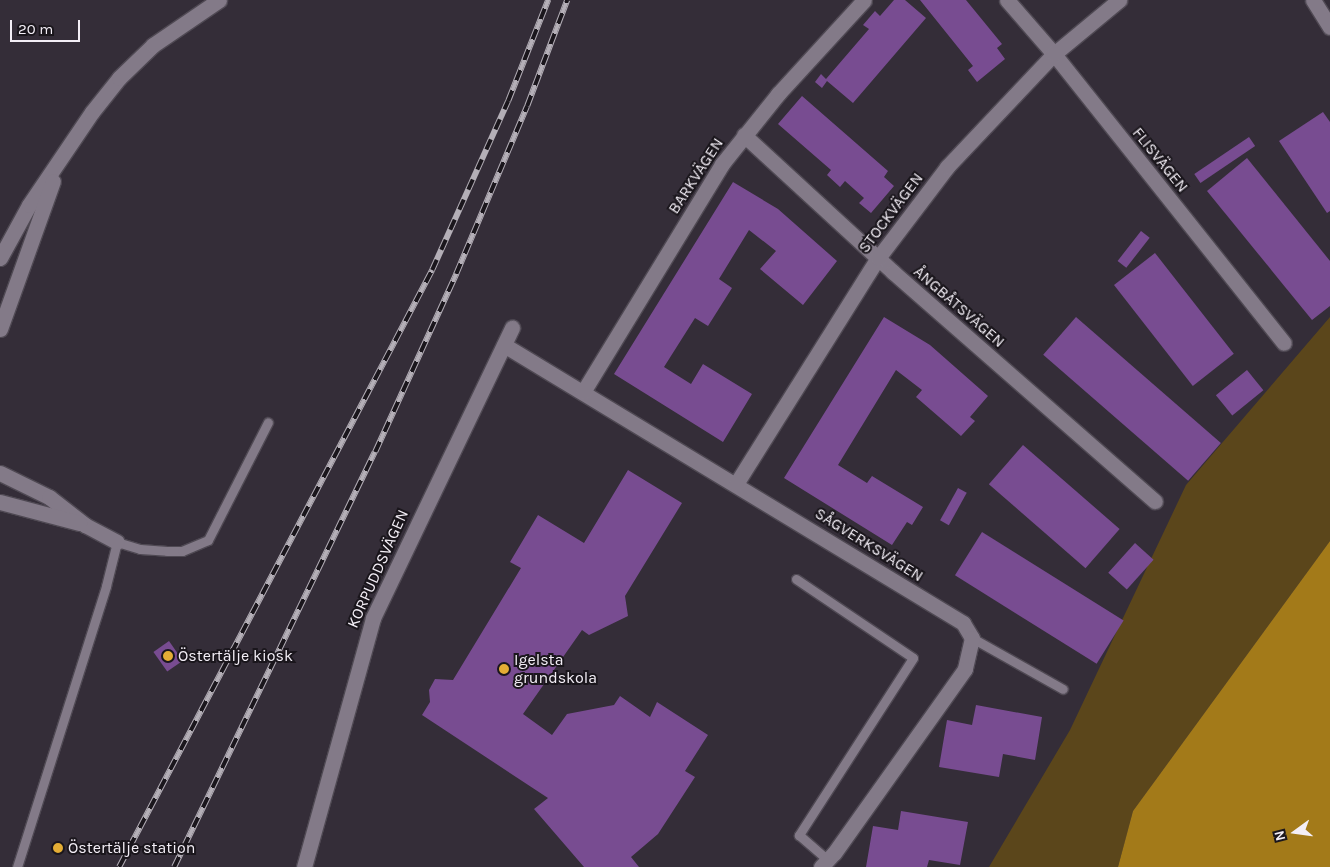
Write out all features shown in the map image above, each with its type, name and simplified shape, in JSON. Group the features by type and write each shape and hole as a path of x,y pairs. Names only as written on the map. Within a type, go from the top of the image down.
{"street":[{"path":"0,258 29,205 120,78 153,46 219,0"},
{"name":"BARKVÄGEN","path":"583,392 722,164 815,51 864,0"},
{"name":"FLISVÄGEN","path":"1007,0 1054,54 1284,343"},
{"name":"STOCKVÄGEN","path":"736,484 878,258 946,168 1054,54 1119,0"},
{"path":"1314,0 1330,26"},
{"name":"ÅNGBÅTSVÄGEN","path":"744,135 878,258 1155,501"},
{"path":"0,329 21,262 63,156"},
{"name":"KORPUDDSVÄGEN","path":"304,867 372,618 512,328"},
{"name":"SÅGVERKSVÄGEN","path":"504,345 963,623 972,638"},
{"path":"0,473 49,497 85,525 117,542"},
{"path":"0,502 85,525"},
{"path":"824,863 965,669 972,638"}],"lane":[{"path":"17,867 106,586 117,542 140,549 167,552 182,551 208,540 268,422"},
{"path":"796,579 913,658 799,835 824,863"},
{"path":"972,638 1063,689"}],"shaded area":[{"path":"1330,317 1330,541 1133,811 1118,867 989,867 1070,730 1186,485"},
{"path":"1330,541 1330,867 1118,867 1133,811"}],"building":[{"path":"894,0 905,0 926,18 853,103 827,81 822,88 815,82 821,74 826,79 869,29 863,25 875,11 880,16"},
{"path":"920,0 966,0 1002,44 997,48 1005,59 977,82 968,70 973,66"},
{"path":"802,96 888,171 884,177 894,186 871,213 859,203 864,198 845,181 840,187 827,175 831,170 778,124"},
{"path":"1323,112 1330,122 1330,211 1327,213 1279,141"},
{"path":"1249,137 1255,146 1200,183 1194,174"},
{"path":"1247,158 1330,261 1330,306 1312,320 1207,191"},
{"path":"733,182 778,209 837,261 803,305 760,269 776,251 749,230 719,279 732,288 708,326 695,318 664,367 691,384 703,364 752,394 723,442 614,374"},
{"path":"1141,231 1150,238 1126,268 1118,261"},
{"path":"1155,253 1234,354 1193,386 1114,285"},
{"path":"884,317 930,345 988,396 970,417 975,421 961,436 916,397 922,390 896,370 838,465 867,483 872,476 923,507 912,525 907,522 892,545 784,478"},
{"path":"1076,317 1221,443 1188,481 1043,355"},
{"path":"1247,370 1263,390 1232,415 1216,395"},
{"path":"1023,445 1120,529 1085,568 989,484"},
{"path":"628,470 682,503 625,596 628,616 589,635 582,630 523,714 552,735 567,714 614,705 620,696 650,717 657,702 708,735 685,771 695,777 658,834 631,857 639,867 584,867 534,809 548,798 422,715 430,702 429,690 435,679 453,680 521,568 510,562 538,515 584,543"},
{"path":"958,488 967,493 949,525 940,520"},
{"path":"982,532 1124,620 1097,664 955,575"},
{"path":"1135,543 1154,560 1127,589 1108,573"},
{"name":"Östertälje kiosk","path":"169,641 183,661 167,672 153,652"},
{"path":"976,705 1042,717 1035,760 1003,754 999,777 939,767 947,720 972,725"},
{"path":"901,811 968,822 960,865 929,860 927,867 866,867 873,826 898,830"}],"railway":[{"path":"119,867 432,270 508,101 548,0"},
{"path":"174,867 375,452 456,274 527,106 567,0"}],"place":[{"name":"Östertälje kiosk","path":"168,656"},
{"name":"Igelsta grundskola","path":"504,669"},
{"name":"Östertälje station","path":"58,848"}]}
